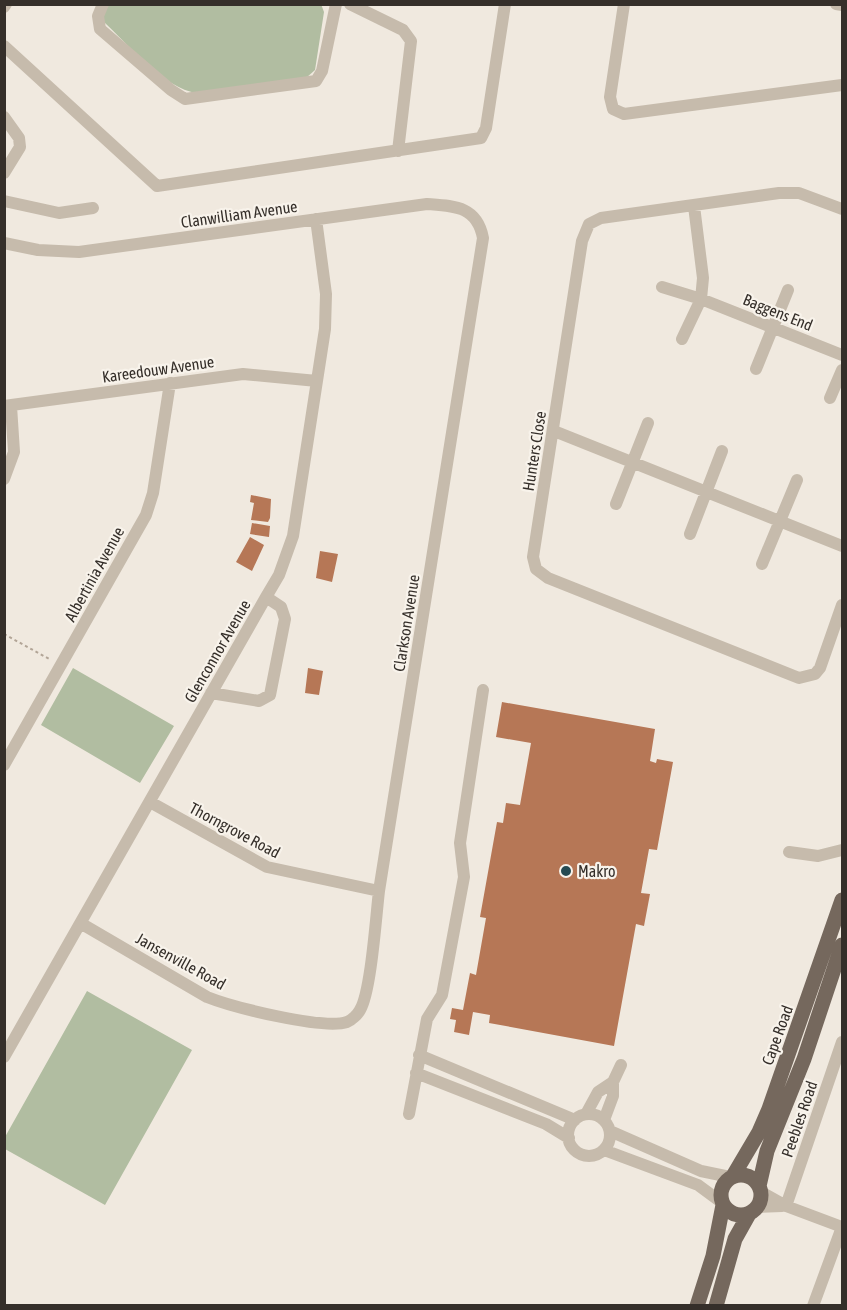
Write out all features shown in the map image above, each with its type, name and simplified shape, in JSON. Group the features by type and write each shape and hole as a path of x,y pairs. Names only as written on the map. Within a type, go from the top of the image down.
{"main road":[{"name":"Cape Road","path":"697,1305 713,1256 722,1204 721,1188 731,1177 759,1132 769,1109 843,900"},
{"name":"Cape Road","path":"716,1305 735,1239 757,1200 767,1151 804,1059 843,945"},
{"path":"722,1204 736,1215 757,1200 750,1177 731,1177"}],"street":[{"path":"103,4 98,16 100,29 171,90 185,99 316,81 322,71 336,4"},
{"path":"350,4 403,30 411,41 398,151"},
{"path":"4,46 157,186 481,138 486,128 505,4"},
{"path":"624,4 610,97 613,109 624,114 843,85"},
{"path":"836,4 843,5"},
{"path":"4,117 19,138 20,147 4,173"},
{"name":"Hunters Close","path":"843,209 810,196 790,192 601,218 589,224 585,230 533,557 536,569 548,578 799,678 815,675 820,668 843,605"},
{"path":"4,201 59,213 93,208"},
{"name":"Clanwilliam Avenue","path":"4,243 38,250 80,252 427,204 456,208 476,217"},
{"path":"681,339 701,299 703,278 694,206"},
{"name":"Clarkson Avenue","path":"339,1023 353,1018 364,1003 379,891 482,251 482,231 476,217"},
{"name":"Glenconnor Avenue","path":"4,1057 82,924 283,565 293,536 325,329 326,294 316,219"},
{"name":"Baggens End","path":"662,287 701,299 843,356"},
{"path":"756,369 788,290"},
{"path":"830,398 843,370"},
{"name":"Kareedouw Avenue","path":"8,406 243,374 317,381"},
{"name":"Albertinia Avenue","path":"4,765 146,515 153,493 170,383"},
{"path":"4,478 14,452 8,406"},
{"path":"615,504 648,423"},
{"path":"554,431 843,546"},
{"path":"690,534 722,451"},
{"path":"762,564 797,480"},
{"path":"211,693 259,701 270,695 274,689 285,619 280,607 266,597"},
{"path":"409,1114 427,1019 442,995 464,877 460,843 483,690"},
{"name":"Thorngrove Road","path":"150,802 267,867 283,873 379,891"},
{"path":"789,852 818,856 843,850"},
{"name":"Jansenville Road","path":"82,924 207,997 226,1005 309,1021 339,1023"},
{"name":"Peebles Road","path":"786,1206 843,1042"},
{"path":"419,1054 607,1126 622,1139 702,1171 731,1177"},
{"path":"604,1150 610,1138 607,1126 613,1096 613,1082 621,1065"},
{"path":"416,1073 546,1124 569,1138 574,1149 585,1155 604,1150 698,1185 722,1204"},
{"path":"569,1138 580,1117 598,1092 613,1082"},
{"path":"757,1200 786,1206 842,1227 813,1305"}],"path":[{"path":"4,634 62,666"}],"green space":[{"path":"109,4 321,4 324,12 315,70 306,78 197,93 185,90 159,75 104,22 104,9"},
{"path":"73,668 174,726 140,783 41,725"},
{"path":"87,991 192,1050 105,1205 5,1149 5,1137"}],"building":[{"path":"251,495 271,499 268,522 251,520 254,503 250,502"},
{"path":"252,523 270,526 269,537 250,534"},
{"path":"250,537 264,545 252,571 236,562"},
{"path":"320,551 338,554 332,582 316,578"},
{"path":"308,668 323,671 319,695 305,693"},
{"name":"Makro","path":"502,702 655,729 650,761 656,763 657,759 673,762 657,850 649,849 641,893 650,894 644,926 636,924 614,1046 489,1023 490,1015 473,1012 469,1035 454,1032 456,1020 450,1019 452,1008 463,1010 470,973 476,975 486,918 480,917 497,822 503,823 506,803 520,805 531,743 496,737"}],"place":[{"name":"Makro","path":"566,871"}]}
